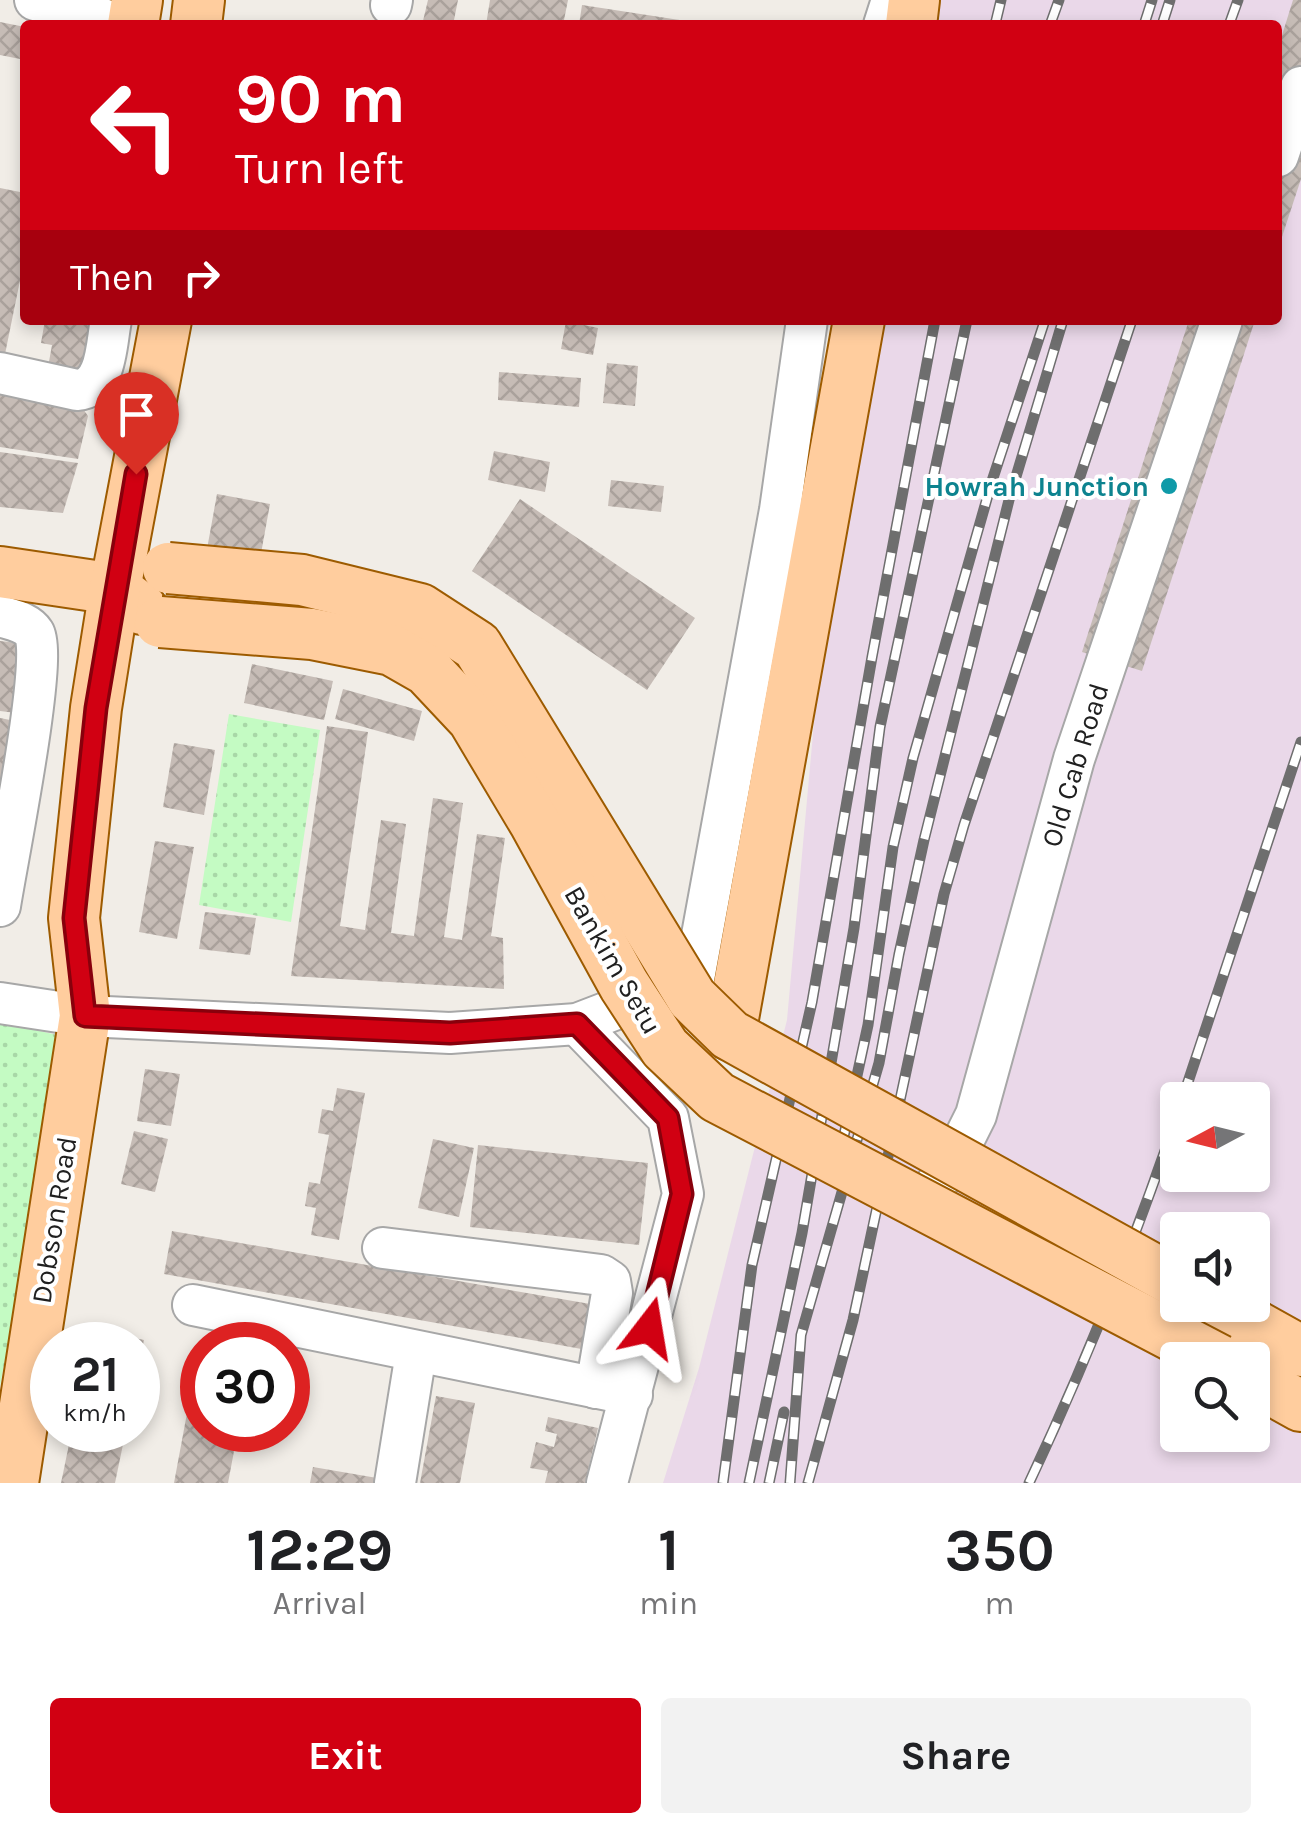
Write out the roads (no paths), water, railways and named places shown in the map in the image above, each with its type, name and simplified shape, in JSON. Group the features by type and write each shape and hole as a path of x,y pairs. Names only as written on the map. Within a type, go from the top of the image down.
{"main road":[{"name":"Dobson Road","path":"13,1483 85,1016 74,918 96,708 114,588 165,325"},
{"path":"730,1035 858,325"},
{"name":"Bankim Setu","path":"114,588 168,568 302,580 420,610 478,646 692,998 730,1035 1160,1273"},
{"path":"0,572 114,588"},
{"name":"Bankim Setu","path":"114,588 160,622 312,634 392,650 427,670 473,718 624,985 665,1048 717,1097 1185,1342"},
{"path":"1249,1322 1301,1351"},
{"path":"1270,1389 1301,1406"}],"street":[{"path":"35,0 106,20"},
{"path":"1282,144 1301,86"},
{"path":"0,372 77,390 89,389 98,382 110,325"},
{"path":"0,1003 85,1016 450,1033 577,1024 694,979 780,510 806,325"},
{"name":"Old Cab Road","path":"922,1204 954,1159 976,1115 1074,759 1220,325"},
{"path":"0,616 24,624 35,634 37,645 35,688 0,906"},
{"path":"577,1024 668,1118 682,1194 614,1391"},
{"path":"383,1248 601,1275 610,1281 614,1391 607,1483"},
{"path":"193,1305 614,1391"},
{"path":"395,1483 416,1353"}],"railway":[{"path":"996,20 1001,0"},
{"path":"1052,20 1059,0"},
{"path":"1146,20 1152,0"},
{"path":"1164,20 1170,0"},
{"path":"1231,20 1238,0"},
{"path":"723,1483 752,1265 812,1002 934,325"},
{"path":"749,1483 802,1233 854,928 880,727 966,325"},
{"path":"841,1149 868,1025 893,847 913,758 992,481 1043,325"},
{"path":"790,1483 801,1335 879,1063 924,840 1009,500 1062,325"},
{"path":"808,1483 853,1320 944,894 1130,325"},
{"path":"1188,1082 1301,742"},
{"path":"1029,1483 1109,1300 1160,1164"},
{"path":"769,1483 784,1412"}],"place":[{"name":"Howrah Junction","path":"1169,486"}]}
